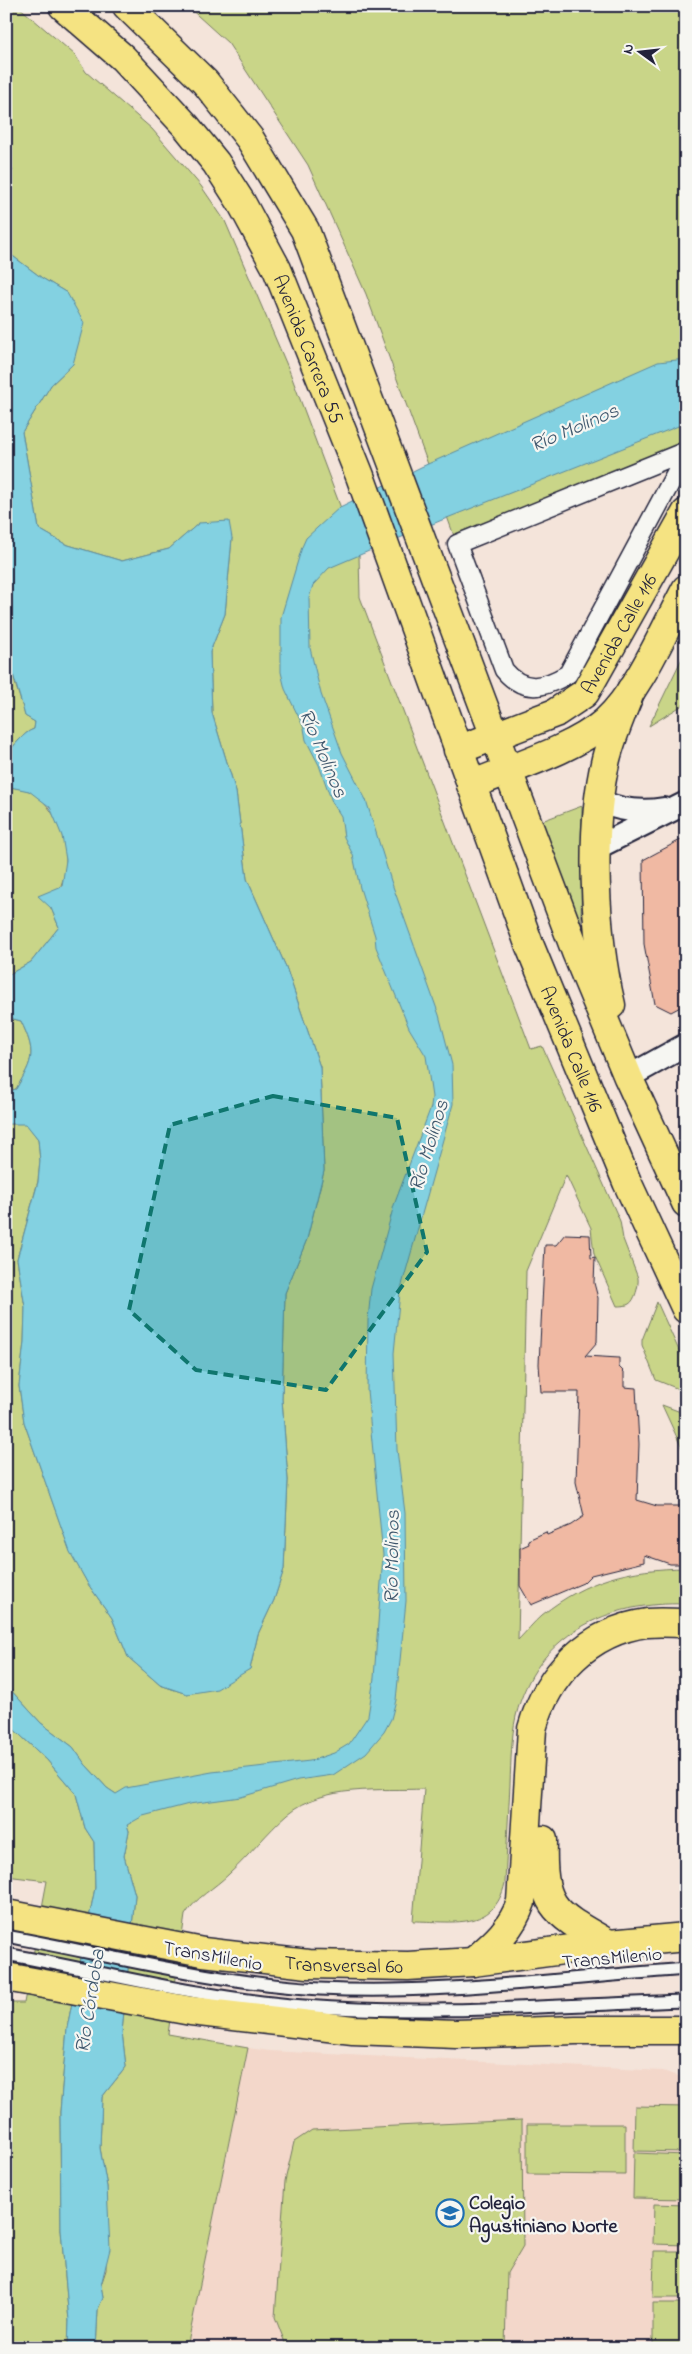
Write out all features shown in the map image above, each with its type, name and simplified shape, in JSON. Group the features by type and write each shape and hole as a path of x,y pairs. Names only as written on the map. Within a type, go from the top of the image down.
{"main road":[{"name":"Avenida Carrera 55","path":"63,6 123,58 156,92 216,163 241,202 277,269 360,476 458,750"},
{"name":"Avenida Carrera 55","path":"127,6 204,82 250,139 287,197 305,230 322,270 495,736"},
{"name":"Avenida Calle 116","path":"686,513 585,693 555,713 458,750 529,944 572,1052 628,1182 686,1309"},
{"name":"Avenida Calle 116","path":"471,785 585,736 603,723 631,690 686,589"},
{"path":"628,1077 603,964 596,848 599,801 606,758 631,690"},
{"name":"Avenida Calle 116","path":"495,736 593,994 628,1077 686,1203"},
{"path":"473,1962 502,1938 517,1915 521,1902 532,1728 546,1690 562,1668 604,1636 625,1628 648,1623 686,1623"},
{"path":"609,1944 567,1920 552,1904 545,1888 543,1874 547,1749 553,1717 566,1688 578,1673 600,1657 614,1650 647,1641 686,1641"},
{"name":"Transversal 60","path":"20,1924 201,1963 408,1966 473,1962 609,1944 686,1937"},
{"path":"15,1971 353,2030 405,2033 686,2030"}],"street":[{"path":"686,453 568,674 552,683 538,687 512,680 504,670 457,544 686,453"},
{"path":"599,801 611,807 634,812 682,805"},
{"path":"596,848 682,805"},
{"path":"628,1077 686,1045"}],"lane":[{"path":"6,1936 20,1924"},
{"path":"6,1954 15,1971"},
{"name":"TransMilenio","path":"201,1963 236,1980 318,1989 405,1990 527,1984 686,1969"},
{"name":"TransMilenio","path":"193,2001 382,2011 686,2001"}],"highlighted area":[{"path":"273,1096 397,1118 427,1252 326,1390 196,1370 129,1310 170,1125"}],"shaded area":[{"name":"Colegio Agustiniano Norte","path":"248,2048 270,2051 663,2071 686,2079 686,2348 187,2348"}],"green space":[{"path":"6,6 18,6 75,55 86,72 152,129 201,186 225,221 289,370 359,556 360,597 531,1049 542,1046 620,1221 623,1239 638,1278 638,1285 633,1300 626,1305 617,1306 594,1254 591,1228 566,1175 526,1271 518,1640 542,1615 575,1593 592,1585 627,1574 686,1568 686,1604 657,1605 629,1609 603,1616 579,1628 558,1644 540,1663 526,1688 514,1724 505,1883 499,1899 491,1910 481,1917 456,1922 413,1921 424,1789 335,1793 302,1804 280,1821 237,1867 200,1898 185,1915 168,2034 248,2048 187,2348 96,2348 98,2309 103,2298 101,2285 106,2270 107,2187 100,2148 102,2097 126,2067 122,2032 135,1895 124,1856 129,1831 116,1794 107,1788 85,1764 73,1747 41,1723 6,1685 6,1124 26,1123 38,1139 40,1161 38,1181 17,1259 25,1307 24,1342 19,1386 24,1422 70,1551 88,1584 112,1618 128,1657 160,1685 187,1694 250,1669 258,1634 274,1600 284,1569 288,1480 282,1399 285,1293 307,1239 324,1171 320,1067 286,967 247,879 236,792 212,713 210,652 225,614 232,538 199,523 169,549 122,561 65,544 39,529 22,432 51,385 73,364 67,293 42,278 6,251 6,181 13,170 6,165"},
{"path":"187,6 686,6 686,451 457,544 366,294 308,165 228,43"},
{"path":"686,650 686,703 649,726"},
{"path":"6,660 11,664 25,716 35,722 34,729 26,733 6,753"},
{"path":"6,773 10,787 29,791 37,796 51,811 63,840 66,867 59,891 51,908 59,927 31,962 6,976"},
{"path":"582,806 581,935 539,822"},
{"path":"6,1017 21,1021 29,1041 31,1056 16,1089 6,1092"},
{"path":"657,1302 686,1366 686,1392 656,1380 642,1345 642,1340"},
{"path":"662,1405 686,1414 686,1457"},
{"path":"6,1722 47,1760 76,1794 85,1828 94,1842 95,1888 67,2028 60,2112 61,2230 69,2321 68,2348 9,2348 6,2339 6,2003 24,2003 47,1881 6,1876"},
{"path":"635,2106 686,2107 686,2152 634,2151"},
{"path":"522,2120 523,2246 507,2273 505,2348 287,2348 275,2317 285,2181 294,2142 312,2130"},
{"path":"527,2124 625,2124 625,2175 527,2174"},
{"path":"634,2153 686,2155 686,2199 633,2198"},
{"path":"654,2204 686,2205 686,2245 653,2244"},
{"path":"654,2251 686,2251 686,2298 653,2298"},
{"path":"653,2303 686,2303 686,2348 653,2348"}],"water":[{"path":"6,251 42,278 67,293 84,323 73,364 51,385 22,432 39,529 65,544 122,561 169,549 199,523 229,521 232,538 225,614 210,652 212,713 236,792 247,879 286,967 320,1067 324,1171 307,1239 285,1293 282,1399 288,1480 284,1569 274,1600 258,1634 250,1669 217,1689 187,1694 160,1685 128,1657 112,1618 88,1584 70,1552 24,1422 19,1386 24,1342 25,1307 17,1259 38,1182 40,1161 38,1139 26,1124 6,1124 6,1092 16,1089 29,1063 31,1049 21,1021 6,1017 6,976 31,962 59,927 51,908 38,896 62,886 66,860 62,836 50,807 29,791 10,787 6,773 6,753 26,733 34,729 35,722 25,716 11,664 6,660"},
{"path":"686,359 686,423 442,520 329,568 313,585 309,598 310,648 321,694 342,753 366,800 391,881 439,1015 452,1065 453,1104 400,1292 394,1353 397,1450 405,1513 406,1601 396,1700 391,1719 384,1732 366,1753 333,1775 298,1780 241,1797 189,1804 143,1816 127,1825 129,1831 124,1856 135,1895 122,2032 126,2067 102,2097 100,2148 107,2187 110,2249 101,2285 103,2298 98,2309 96,2348 68,2348 69,2321 61,2230 60,2112 67,2028 95,1888 94,1842 85,1828 76,1794 47,1760 6,1722 6,1685 41,1723 73,1747 85,1764 107,1788 116,1794 126,1788 212,1772 310,1761 334,1753 349,1744 368,1716 374,1678 383,1555 367,1390 368,1320 371,1289 394,1205 431,1107 432,1097 426,1056 409,1028 376,947 375,936 360,888 353,855 344,837 341,816 332,802 319,765 306,740 304,728 285,689 281,672 281,617 302,547 306,538 340,507 421,467 658,362"}],"building":[{"path":"686,837 686,1004 671,1012 655,1004 644,944 643,860"},
{"path":"565,1234 590,1235 591,1258 595,1257 594,1283 598,1298 597,1342 585,1356 619,1358 619,1367 624,1372 624,1387 636,1388 639,1444 637,1500 657,1506 686,1506 686,1564 670,1564 644,1555 644,1562 591,1575 583,1583 531,1605 520,1586 520,1548 529,1544 528,1540 546,1532 547,1535 571,1525 584,1516 576,1482 579,1392 541,1392 539,1364 545,1245 556,1245"}],"place":[{"name":"Colegio Agustiniano Norte","path":"450,2213"}],"water label":[{"name":"Río Molinos","path":"574,427"},
{"name":"Río Molinos","path":"324,753"},
{"name":"Río Molinos","path":"428,1145"},
{"name":"Río Molinos","path":"391,1557"},
{"name":"Río Córdoba","path":"89,2001"}]}
